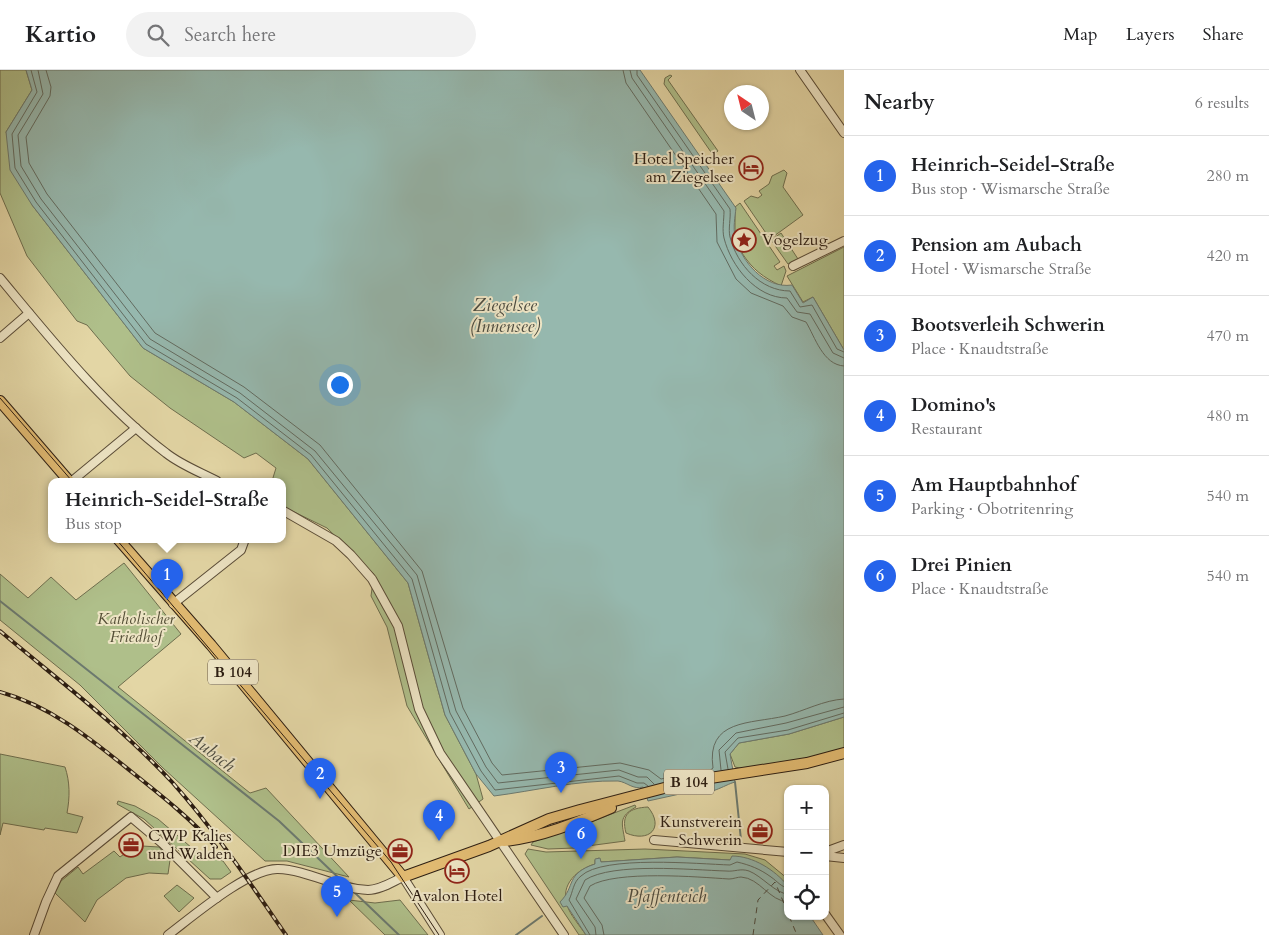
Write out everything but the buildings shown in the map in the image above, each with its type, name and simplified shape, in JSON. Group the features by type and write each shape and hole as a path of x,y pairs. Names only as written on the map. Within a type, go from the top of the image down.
{"main road":[{"path":"0,401 68,478"},
{"name":"B 104","path":"121,543 293,742 403,876 500,841 549,819 691,781 807,763 844,752"}],"street":[{"path":"804,71 844,133"},
{"path":"793,266 844,241"},
{"path":"0,278 29,313 136,428 168,454 212,478"},
{"path":"0,338 29,313"},
{"path":"75,478 136,428"},
{"path":"286,512 336,541 372,579 398,626 419,709 436,744 564,935"},
{"path":"173,604 241,550 244,543"},
{"path":"34,935 58,876 131,817 163,844 217,898"},
{"path":"654,840 784,852"},
{"path":"829,851 844,845"},
{"path":"829,856 844,858"},
{"path":"168,935 217,898 260,872 278,869 368,890 378,888 403,876 440,935"},
{"path":"829,920 840,935"}],"green space":[{"path":"0,70 26,70 32,90 6,132 32,205 143,348 234,402 308,459 408,583 445,715 476,774 483,799 469,809 407,706 387,627 371,596 374,574 327,528 286,508 286,478 273,478 276,468 256,453 244,458 170,408 130,376 87,325 77,321 27,256 0,193"},
{"path":"670,75 672,76 668,80 718,151 713,155 664,84 665,78"},
{"path":"784,170 787,173 783,187 803,215 770,239 744,201 751,196 758,198 762,195 759,191 769,184 772,176"},
{"path":"740,203 780,262 774,266 777,270 784,266 786,271 781,286 754,269 742,253 745,251 743,248 740,249 735,235 735,207"},
{"path":"781,233 798,259 788,264 771,240"},
{"path":"844,247 844,350 813,297 803,302 787,276"},
{"name":"Katholischer Friedhof","path":"124,563 181,634 118,687 250,793 266,788 349,877 287,861 265,861 163,768 80,685 0,620 0,574 28,598 51,577 76,600"},
{"path":"844,717 844,748 828,755 744,769 735,767 730,754 739,743 789,734"},
{"path":"0,754 65,767 69,790 67,813 83,817 77,833 3,823 0,835"},
{"path":"118,801 135,806 158,819 199,854 223,861 231,872 221,879 210,879 144,819 117,804"},
{"path":"635,805 636,807 624,817 625,841 580,847 580,826"},
{"path":"648,807 655,821 655,827 652,832 642,836 626,833 625,821 628,813 636,809"},
{"path":"576,827 575,848 548,849 531,845 533,842"},
{"path":"142,846 159,847 170,860 168,874 149,873 126,878 97,900 85,922 55,893 61,881 78,867 83,874 114,851 120,857 127,852 130,855"},
{"path":"528,849 546,852 645,849 745,854 765,860 784,876 784,884 730,860 677,857 601,862 599,858 595,860 595,864 577,874 568,884 566,890 565,897 568,909 586,935 579,935 525,854"},
{"path":"177,885 194,898 179,912 164,896"},
{"path":"349,900 375,903 400,900 428,935 385,935"}],"water":[{"name":"Ziegelsee (Innensee)","path":"26,70 640,70 736,208 735,236 738,246 749,264 756,272 773,283 792,285 803,303 813,297 844,350 844,717 789,734 739,743 730,754 735,782 711,791 702,792 698,790 648,801 643,787 633,787 618,781 603,781 494,796 476,774 445,715 408,583 308,459 234,402 143,348 32,205 10,170 6,132 32,90"},
{"name":"Pfaffenteich","path":"732,856 748,858 770,869 784,882 784,920 813,920 823,935 586,935 567,906 563,907 560,902 575,876 595,864 595,859 600,858 601,862 677,857 730,860"}],"waterway":[{"name":"Aubach","path":"0,601 279,821 344,883"},
{"path":"735,782 741,840"},
{"name":"Aubach","path":"353,891 399,935"},
{"name":"Aubach","path":"516,935 542,916"}],"ferry route":[{"path":"753,935 758,900 775,882 784,903"},
{"path":"791,920 797,935"}],"tram line":[{"path":"0,398 69,478"},
{"path":"119,543 391,862 439,935"}],"railway":[{"path":"0,631 110,723 172,782 217,837 286,935"},
{"path":"0,692 37,706 70,725 176,808 216,847"}],"place":[{"name":"Hotel Speicher am Ziegelsee","path":"751,168"},
{"name":"Vogelzug","path":"744,240"},
{"name":"Heinrich-Seidel-Straße","path":"167,600"},
{"name":"Bootsverleih Schwerin","path":"561,793"},
{"name":"Pension am Aubach","path":"320,799"},
{"name":"Kunstverein Schwerin","path":"760,831"},
{"name":"Domino's","path":"439,841"},
{"name":"CWP Kalies und Walden","path":"131,845"},
{"name":"DIE3 Umzüge","path":"400,851"},
{"name":"Drei Pinien","path":"581,859"},
{"name":"Avalon Hotel","path":"457,871"},
{"name":"Am Hauptbahnhof","path":"337,917"}]}
